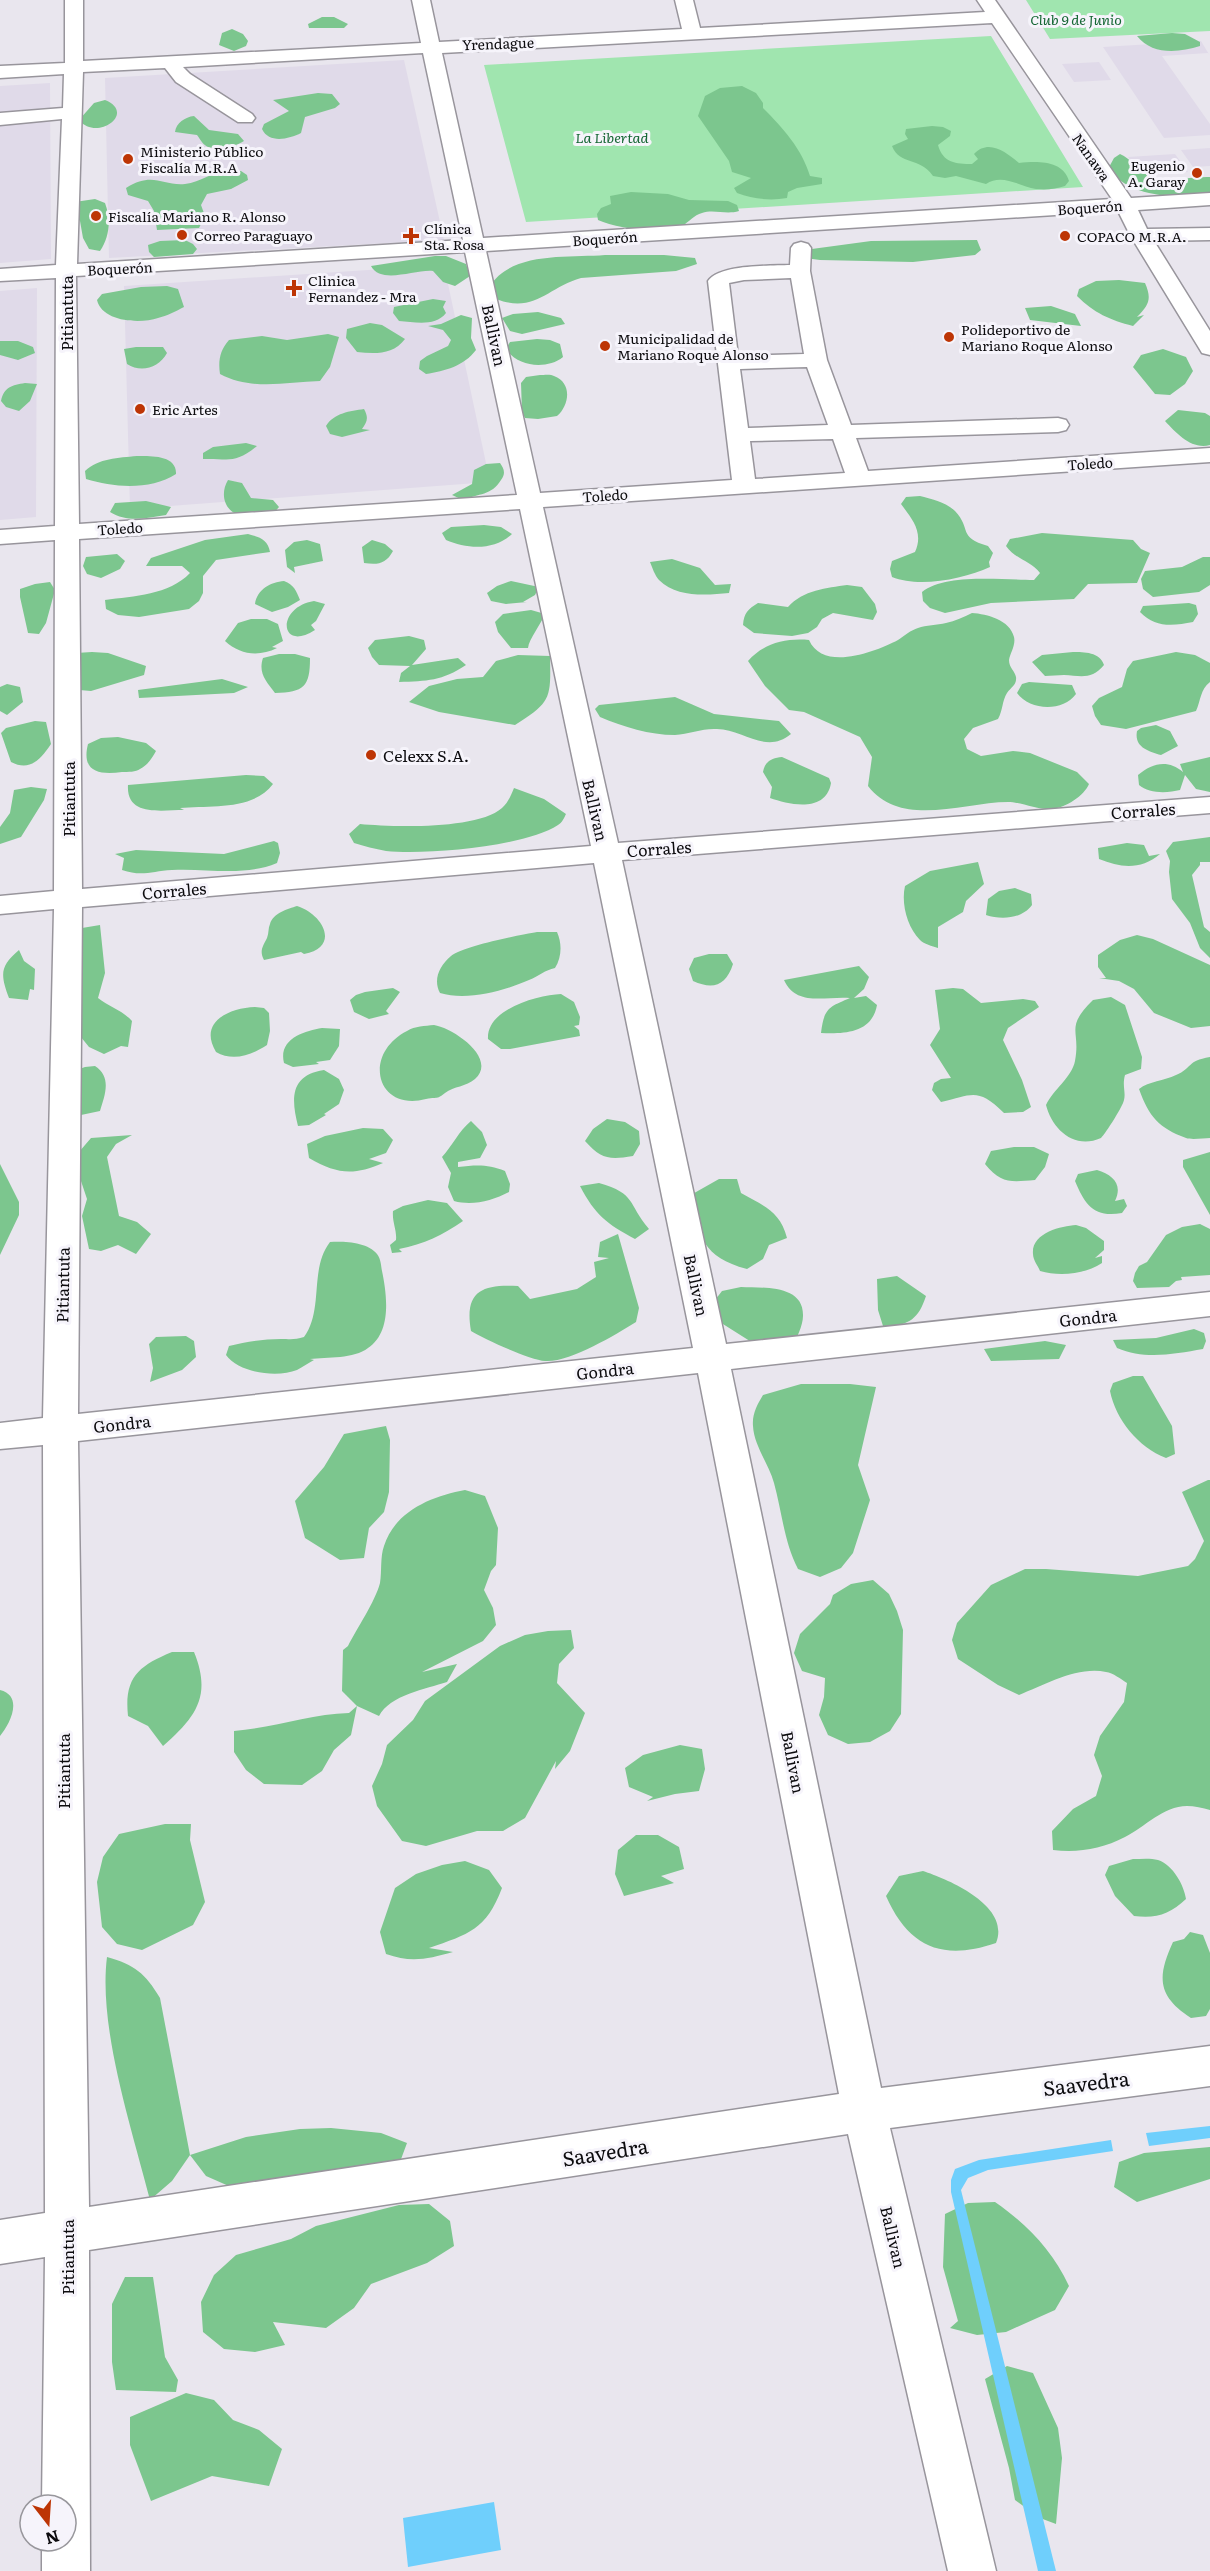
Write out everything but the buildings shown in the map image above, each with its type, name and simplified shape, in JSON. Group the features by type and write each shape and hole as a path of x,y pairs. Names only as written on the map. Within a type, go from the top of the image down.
{"street":[{"name":"Pitiantuta","path":"66,2571 67,2232 60,1430 68,899 66,271 74,67 74,0"},
{"name":"Ballivan","path":"421,0 476,246 712,1358 864,2111 972,2571"},
{"path":"684,0 693,35"},
{"name":"Nanawa","path":"986,0 1125,204 1140,235 1210,348"},
{"name":"Yrendague","path":"0,72 432,46 693,35 996,17"},
{"path":"170,62 183,78 245,118"},
{"path":"0,119 72,113"},
{"name":"Boquerón","path":"0,275 1210,199"},
{"path":"799,225 800,271 816,360 859,478"},
{"path":"1140,235 1210,234"},
{"path":"744,486 718,281 734,275 800,271"},
{"path":"728,363 816,360"},
{"path":"736,435 1058,425"},
{"name":"Toledo","path":"0,537 1210,455"},
{"name":"Corrales","path":"0,905 606,853 1210,805"},
{"name":"Gondra","path":"0,1436 1210,1304"},
{"name":"Saavedra","path":"0,2242 864,2111 1210,2066"}],"shaded area":[{"path":"1201,41 1210,56 1208,53 1162,56 1210,124 1210,135 1164,138 1103,47"},
{"path":"404,60 444,240 109,258 105,78"},
{"path":"1099,62 1111,80 1074,82 1062,64"},
{"path":"50,83 51,259 0,263 0,86"},
{"path":"1210,148 1210,166 1193,167 1181,150"},
{"path":"1175,154 1188,172 1140,175 1128,157"},
{"path":"444,265 490,482 130,509 124,286"},
{"path":"37,288 36,517 0,520 0,291"}],"green space":[{"name":"Club 9 de Junio","path":"1026,0 1210,0 1210,31 1050,39"},
{"path":"322,17 334,17 348,24 344,28 309,28 308,24"},
{"path":"232,29 243,34 248,41 246,46 234,51 219,45 222,33"},
{"path":"1185,34 1200,42 1200,46 1166,51 1150,47 1137,36"},
{"name":"La Libertad","path":"991,36 1083,187 526,222 484,65"},
{"path":"742,86 756,93 763,103 763,108 785,131 797,148 810,176 822,178 822,184 797,188 788,192 787,198 781,199 762,199 737,193 734,188 751,178 732,172 729,161 698,116 705,96 720,88"},
{"path":"318,93 332,94 340,104 335,108 305,117 301,133 296,135 280,139 265,134 262,129 264,124 289,111 273,100"},
{"path":"105,100 114,105 117,112 116,118 111,123 95,128 79,120 94,103"},
{"path":"194,116 209,130 238,134 244,141 231,146 212,148 205,145 197,135 175,132 182,121"},
{"path":"943,127 951,131 950,136 938,145 943,156 951,161 972,164 978,159 974,154 980,149 992,147 1019,163 1049,163 1061,169 1069,181 1065,186 1040,189 1004,180 986,184 956,176 945,178 933,176 922,166 900,156 892,146 908,139 905,134 906,129"},
{"path":"1120,154 1143,173 1153,177 1168,179 1210,177 1210,196 1169,196 1129,186 1108,169 1114,158"},
{"path":"228,170 241,171 247,175 248,180 231,189 207,194 201,205 205,216 199,228 157,230 154,211 148,201 128,195 126,188 143,180 185,184"},
{"path":"631,192 668,194 689,200 728,201 737,205 739,211 702,213 682,226 664,230 628,228 598,220 597,214 601,208 611,204 610,196"},
{"path":"95,199 105,203 108,215 108,233 100,251 89,249 83,238 80,221 68,203"},
{"path":"185,240 197,249 193,254 154,257 149,252 148,245 160,241"},
{"path":"977,240 981,250 975,255 913,262 820,260 805,258 797,251 871,241"},
{"path":"664,255 695,258 697,264 676,271 581,278 541,298 521,303 509,303 496,299 490,286 512,267 527,262 542,258"},
{"path":"446,256 466,264 470,276 455,286 443,282 433,271 383,275 371,266"},
{"path":"1119,280 1145,283 1147,289 1148,301 1137,317 1144,315 1133,326 1103,315 1077,296 1079,289 1096,281"},
{"path":"167,286 178,289 184,307 150,320 132,321 114,317 100,307 97,300 102,294 141,287"},
{"path":"433,299 446,301 443,307 446,313 431,322 399,321 393,313 394,307"},
{"path":"1051,306 1075,314 1081,326 1030,320 1025,308"},
{"path":"538,312 561,318 565,324 522,334 510,331 502,318 513,314"},
{"path":"461,315 472,318 471,338 476,350 454,367 426,374 419,369 420,361 448,346 451,340 443,330 428,326 441,324"},
{"path":"370,323 382,325 405,339 389,351 357,352 346,338 347,329"},
{"path":"328,334 339,337 330,367 320,381 257,384 220,374 220,356 229,340 262,336 287,340"},
{"path":"537,339 560,344 563,357 549,364 533,365 517,360 506,349 510,342"},
{"path":"0,341 18,341 33,347 35,353 18,360 0,355"},
{"path":"163,347 167,353 164,358 149,368 132,367 127,364 124,349"},
{"path":"1163,349 1186,357 1193,371 1185,384 1170,395 1155,394 1133,367 1141,355"},
{"path":"551,375 560,379 564,384 567,395 564,407 557,416 538,419 525,418 522,412 521,383 526,377"},
{"path":"25,383 37,384 30,401 19,411 6,407 1,401 6,390"},
{"path":"364,409 367,420 362,429 370,430 342,437 330,434 326,426 333,418 343,413"},
{"path":"1178,410 1205,413 1210,416 1210,445 1191,443 1165,421"},
{"path":"246,443 257,446 236,458 203,459 203,453 213,447"},
{"path":"137,456 168,460 175,468 176,474 155,483 132,486 86,479 85,471 96,463"},
{"path":"500,463 504,475 493,489 463,500 452,495 472,484 474,470 486,464"},
{"path":"228,480 242,483 251,498 273,500 279,507 273,514 244,516 232,512 225,503 224,497"},
{"path":"920,496 943,503 955,511 968,536 988,546 993,553 989,562 990,567 941,581 915,582 892,577 890,569 892,561 915,552 918,538 916,526 901,504 906,497"},
{"path":"146,501 171,507 166,515 144,518 124,518 110,512 115,503"},
{"path":"484,525 501,527 512,534 505,540 489,546 471,547 446,540 442,533 451,527"},
{"path":"1042,533 1133,540 1141,549 1150,553 1137,583 1088,584 1074,599 991,603 945,613 930,608 923,601 922,592 945,582 975,579 1034,580 1040,573 1006,546 1010,539"},
{"path":"248,534 265,541 270,552 216,560 203,576 203,593 199,601 189,609 139,617 118,615 106,609 105,600 139,596 162,590 182,580 190,573 182,566 146,566 151,558 205,540"},
{"path":"307,540 320,544 323,561 294,567 295,573 287,567 285,550 294,542"},
{"path":"372,540 385,544 393,551 384,561 377,564 364,563 362,547"},
{"path":"117,554 125,561 120,569 101,578 87,574 83,566 86,557"},
{"path":"1203,557 1210,557 1210,585 1199,592 1153,597 1143,589 1141,579 1145,571 1182,567"},
{"path":"672,559 700,568 715,585 731,584 729,593 683,593 666,586 658,578 650,562"},
{"path":"284,581 294,588 300,600 272,612 255,604 265,587"},
{"path":"511,581 539,587 535,595 523,602 527,602 506,604 491,601 487,593"},
{"path":"50,582 55,590 46,623 39,634 28,633 20,589"},
{"path":"847,585 862,587 875,604 877,612 873,620 833,613 822,619 817,627 808,633 792,636 754,633 743,625 747,612 758,603 788,607 808,593"},
{"path":"314,601 325,604 316,621 311,625 315,630 303,636 294,636 289,633 288,619 293,611"},
{"path":"1189,603 1196,605 1198,614 1193,622 1171,625 1158,623 1140,612 1143,606"},
{"path":"531,610 545,614 528,648 511,648 498,632 495,622 503,614"},
{"path":"972,613 997,619 1012,631 1014,643 1009,660 1016,680 1005,696 998,719 973,728 964,739 967,749 981,756 1013,751 1030,753 1077,772 1089,784 1079,797 1069,803 1048,809 1008,802 934,810 898,807 882,799 868,786 872,757 860,737 804,712 789,710 765,686 748,661 768,646 792,640 809,640 816,650 826,655 837,657 863,654 888,645 915,629 949,622"},
{"path":"251,619 267,619 278,624 283,641 272,647 277,648 263,653 250,653 243,652 225,641 238,623"},
{"path":"409,636 424,640 426,649 412,665 458,658 466,665 434,679 399,682 401,673 410,666 379,665 368,648 375,640"},
{"path":"1073,652 1095,655 1104,665 1100,670 1086,676 1045,676 1032,662 1042,655"},
{"path":"1176,652 1195,655 1210,663 1210,682 1202,692 1196,711 1126,729 1101,725 1092,706 1099,698 1122,687 1127,669 1133,661"},
{"path":"76,653 108,653 146,666 144,675 91,691 68,689"},
{"path":"279,654 295,654 310,658 307,682 299,689 275,693 266,681 262,673 263,658"},
{"path":"518,655 550,656 550,682 549,691 542,704 536,711 515,725 439,712 409,702 429,686 457,679 483,677 496,661"},
{"path":"222,679 248,687 234,693 139,698 138,690"},
{"path":"1029,682 1072,685 1076,694 1063,704 1038,706 1023,699 1017,693 1022,684"},
{"path":"7,684 20,687 23,702 7,715 0,711 0,687"},
{"path":"675,697 714,714 779,721 791,734 782,740 763,742 717,729 675,735 656,734 600,717 595,709 599,705"},
{"path":"35,721 46,722 51,744 39,759 29,765 18,765 11,762 1,733 6,728"},
{"path":"1156,725 1170,731 1178,746 1161,755 1143,748 1137,736 1137,731 1141,728"},
{"path":"118,737 146,743 156,751 148,763 136,771 106,773 94,770 87,761 88,744 101,738"},
{"path":"782,757 829,778 831,783 828,793 815,803 806,804 787,803 770,798 772,787 763,772 764,768 770,761"},
{"path":"1210,757 1210,792 1196,789 1185,775 1180,790 1153,791 1139,785 1138,775 1154,765 1172,765 1183,772 1180,764"},
{"path":"246,775 264,776 273,784 264,793 243,803 180,808 184,810 147,810 133,802 129,795 128,785"},
{"path":"31,787 47,789 44,800 21,837 0,844 0,827 10,813 14,790"},
{"path":"514,788 544,799 566,814 561,823 542,833 499,844 425,852 386,851 354,843 349,834 360,824 434,825 474,820 502,808"},
{"path":"1210,837 1210,862 1200,862 1192,875 1204,927 1210,932 1210,958 1200,948 1190,923 1172,899 1170,861 1166,851 1173,842"},
{"path":"274,841 278,843 280,853 277,863 252,870 135,873 122,870 124,858 115,854 136,850 224,854"},
{"path":"1127,843 1144,845 1149,856 1160,854 1146,863 1131,866 1099,859 1098,848"},
{"path":"978,862 984,884 966,901 963,912 938,927 938,948 928,945 915,935 906,914 905,886 930,871"},
{"path":"1015,888 1031,894 1032,905 1028,910 1011,917 998,918 986,915 988,899 999,891"},
{"path":"297,906 306,910 320,923 325,938 322,945 304,954 301,952 264,960 262,949 272,920 281,912"},
{"path":"100,925 105,973 98,998 132,1021 128,1047 121,1046 104,1054 89,1047 72,1026 74,938 82,928"},
{"path":"537,932 557,932 560,950 555,968 519,984 485,994 462,996 440,993 437,983 438,973 443,964 457,952 505,938"},
{"path":"1137,935 1153,939 1210,965 1210,1026 1191,1028 1154,1013 1134,989 1119,981 1099,978 1106,978 1098,967 1098,955 1120,940"},
{"path":"19,950 24,961 35,969 34,990 30,989 28,1000 9,998 4,983 5,966"},
{"path":"709,954 727,954 733,964 727,977 713,985 693,981 689,969 694,958"},
{"path":"859,966 869,977 864,989 854,998 866,996 877,1005 874,1014 870,1021 856,1030 821,1033 824,1018 829,1009 850,998 804,997 796,994 784,980"},
{"path":"393,988 400,992 386,1011 389,1014 369,1019 354,1012 350,1000 356,995"},
{"path":"963,989 981,1003 1023,999 1035,1001 1039,1007 1008,1028 1003,1040 1022,1080 1031,1107 1023,1112 1004,1113 987,1099 974,1095 941,1102 932,1090 934,1083 941,1079 951,1078 930,1045 940,1029 935,990"},
{"path":"561,994 574,1002 580,1017 579,1025 574,1026 579,1030 580,1036 510,1049 501,1049 488,1039 495,1019 504,1012 527,1001"},
{"path":"1111,997 1125,1005 1142,1057 1141,1069 1125,1075 1123,1103 1101,1138 1091,1141 1073,1139 1053,1122 1046,1105 1073,1067 1076,1050 1075,1029 1079,1017 1093,1000"},
{"path":"264,1008 269,1013 270,1031 267,1045 255,1052 236,1057 216,1052 211,1041 211,1032 219,1019 235,1010"},
{"path":"434,1025 452,1032 470,1045 481,1062 481,1071 468,1084 437,1098 409,1101 396,1097 386,1089 381,1078 380,1066 384,1053 393,1041 407,1031"},
{"path":"322,1028 340,1029 339,1046 330,1060 316,1062 319,1064 293,1067 284,1063 283,1055 289,1042 300,1034"},
{"path":"1210,1057 1210,1138 1186,1138 1169,1130 1156,1120 1139,1089 1147,1084 1176,1075 1193,1063"},
{"path":"95,1066 104,1075 106,1087 100,1111 81,1115 69,1114 74,1071"},
{"path":"324,1070 339,1079 344,1090 339,1104 309,1125 298,1126 294,1098 299,1083 305,1077"},
{"path":"607,1119 625,1122 639,1131 640,1144 633,1156 606,1157 596,1152 585,1141 593,1129"},
{"path":"471,1121 482,1132 487,1145 480,1158 458,1162 458,1167 493,1167 505,1171 510,1184 509,1192 475,1203 454,1201 448,1187 451,1173 442,1157"},
{"path":"363,1128 383,1129 393,1140 386,1153 369,1159 383,1163 363,1170 345,1171 328,1167 309,1158 307,1144 325,1136"},
{"path":"132,1135 116,1144 107,1157 119,1216 137,1222 151,1234 136,1254 118,1245 101,1251 89,1249 82,1216 87,1199 76,1166 79,1152 91,1138"},
{"path":"1014,1147 1034,1147 1049,1154 1045,1167 1035,1180 1007,1180 996,1175 985,1164 991,1151"},
{"path":"1210,1152 1210,1215 1183,1167 1183,1160"},
{"path":"0,1164 19,1202 19,1215 0,1255"},
{"path":"1097,1170 1115,1181 1118,1190 1115,1201 1124,1199 1127,1206 1122,1213 1097,1211 1083,1197 1075,1181 1078,1174"},
{"path":"719,1179 737,1179 741,1193 770,1210 780,1221 787,1238 769,1245 763,1259 747,1269 720,1258 712,1251 705,1243 696,1223 689,1196"},
{"path":"599,1183 620,1191 626,1196 649,1229 635,1239 603,1218 580,1186"},
{"path":"428,1200 447,1203 463,1221 433,1238 399,1249 402,1252 392,1253 390,1245 396,1240 393,1211"},
{"path":"1200,1224 1210,1229 1210,1275 1181,1277 1182,1280 1176,1281 1169,1287 1137,1288 1133,1281 1135,1273 1139,1266 1147,1262 1166,1235 1182,1227"},
{"path":"1076,1225 1086,1228 1104,1241 1104,1250 1095,1258 1102,1256 1102,1263 1088,1270 1072,1273 1056,1274 1040,1271 1033,1256 1037,1241 1055,1229"},
{"path":"618,1234 639,1308 636,1322 579,1353 566,1358 545,1361 518,1353 471,1331 470,1307 478,1293 494,1287 518,1286 530,1299 577,1289 596,1277 594,1262 609,1258 598,1257 600,1242"},
{"path":"330,1242 362,1245 373,1250 379,1258 386,1313 381,1333 376,1341 362,1352 340,1357 310,1359 314,1360 297,1370 279,1374 249,1370 232,1361 226,1355 229,1346 261,1340 304,1337 314,1315 320,1264"},
{"path":"897,1276 926,1296 920,1310 912,1319 887,1328 883,1326 878,1310 877,1279"},
{"path":"741,1287 770,1288 789,1293 797,1298 803,1320 793,1348 764,1350 715,1319 712,1304 722,1291"},
{"path":"1194,1329 1204,1333 1206,1341 1203,1349 1181,1353 1138,1354 1117,1348 1113,1340 1156,1338"},
{"path":"186,1336 194,1341 196,1357 182,1370 150,1382 153,1368 149,1344 156,1337"},
{"path":"1045,1341 1066,1345 1059,1359 991,1361 984,1349"},
{"path":"1133,1376 1143,1376 1172,1426 1175,1454 1166,1458 1146,1447 1130,1431 1117,1412 1110,1391 1113,1383"},
{"path":"801,1384 850,1384 876,1387 858,1465 870,1500 853,1553 841,1568 820,1577 798,1569 793,1559 774,1483 756,1441 753,1426 754,1414 763,1395"},
{"path":"386,1426 390,1440 389,1492 384,1512 369,1528 364,1558 340,1560 305,1538 295,1501 324,1467 344,1434"},
{"path":"1210,1480 1210,1810 1193,1806 1170,1809 1108,1845 1072,1851 1053,1850 1052,1831 1073,1809 1096,1796 1102,1776 1094,1755 1100,1736 1124,1702 1127,1683 1109,1673 1084,1672 1061,1678 1019,1695 998,1685 958,1659 952,1640 957,1623 991,1585 1025,1569 1138,1576 1188,1566 1195,1559 1204,1541 1182,1492"},
{"path":"465,1490 485,1496 498,1528 496,1565 491,1571 484,1590 493,1608 496,1625 483,1641 422,1672 457,1664 447,1682 400,1698 384,1709 379,1716 357,1706 342,1691 343,1650 348,1646 378,1590 383,1550 389,1534 406,1514 440,1496"},
{"path":"873,1580 889,1594 903,1630 901,1714 890,1731 870,1742 848,1744 828,1735 819,1715 824,1697 825,1678 802,1671 794,1653 800,1634 830,1604 833,1595 851,1584"},
{"path":"571,1630 574,1648 559,1664 557,1683 585,1713 570,1751 555,1769 556,1761 525,1818 503,1831 477,1831 426,1846 402,1841 377,1806 372,1786 382,1764 387,1745 413,1720 425,1701 500,1646 525,1635"},
{"path":"172,1652 194,1652 199,1667 201,1693 192,1715 163,1746 148,1726 128,1716 128,1692 131,1683 142,1668"},
{"path":"0,1690 12,1698 13,1711 8,1725 0,1736"},
{"path":"357,1706 351,1735 334,1750 322,1771 302,1785 264,1784 246,1770 234,1752 234,1731 349,1713"},
{"path":"680,1745 702,1749 705,1769 699,1791 647,1801 653,1797 629,1787 625,1768 643,1755"},
{"path":"165,1824 191,1824 190,1840 205,1902 193,1925 142,1950 117,1944 102,1927 97,1882 103,1857 119,1834"},
{"path":"636,1835 658,1835 679,1847 684,1869 661,1876 674,1883 624,1896 615,1874 618,1850"},
{"path":"1133,1859 1155,1859 1168,1866 1180,1882 1186,1899 1162,1914 1149,1917 1134,1916 1115,1896 1105,1875 1109,1866"},
{"path":"465,1861 489,1870 502,1888 496,1902 482,1922 455,1939 429,1948 453,1952 420,1959 386,1954 380,1932 395,1888 416,1874 442,1865"},
{"path":"923,1871 962,1888 987,1906 995,1917 998,1930 996,1943 960,1951 944,1950 930,1946 905,1928 886,1896 899,1876"},
{"path":"1190,1932 1203,1935 1210,1953 1210,2009 1206,2016 1191,2018 1172,2002 1163,1985 1164,1966 1173,1942 1184,1939"},
{"path":"107,1957 125,1963 138,1971 160,1998 190,2155 172,2181 150,2200 126,2111 112,2046 107,2015"},
{"path":"331,2128 381,2133 407,2143 397,2170 231,2187 206,2176 190,2155 246,2137 300,2129"},
{"path":"1210,2147 1210,2179 1137,2202 1114,2187 1119,2162 1144,2153"},
{"path":"995,2202 1038,2239 1055,2261 1069,2286 1055,2310 1006,2332 977,2335 950,2328 958,2321 943,2267 945,2214 968,2203"},
{"path":"429,2204 450,2221 454,2246 427,2263 371,2284 354,2308 326,2328 273,2322 285,2345 255,2352 224,2349 203,2332 201,2302 214,2275 236,2255 291,2239 316,2226 399,2205"},
{"path":"125,2277 153,2277 165,2357 178,2380 176,2392 116,2390 112,2362 112,2304"},
{"path":"1007,2366 1033,2373 1058,2428 1062,2458 1056,2524 1040,2518 1015,2500 1009,2468 985,2379"},
{"path":"186,2393 214,2400 233,2420 259,2430 282,2449 269,2486 212,2476 151,2501 130,2445 130,2417"}],"water":[{"path":"1210,2126 1210,2138 1149,2146 1146,2133"},
{"path":"1111,2140 1113,2151 988,2170 968,2178 961,2190 1056,2571 1038,2571 951,2192 951,2180 955,2169 979,2160"},
{"path":"494,2502 501,2550 408,2567 403,2518"}],"place":[{"name":"Ministerio Público Fiscalía M.R.A","path":"128,159"},
{"name":"Eugenio A. Garay","path":"1197,173"},
{"name":"Fiscalía Mariano R. Alonso","path":"96,216"},
{"name":"Correo Paraguayo","path":"182,235"},
{"name":"Clínica Sta. Rosa","path":"411,236"},
{"name":"COPACO M.R.A.","path":"1065,236"},
{"name":"Clinica Fernandez - Mra","path":"294,288"},
{"name":"Polideportivo de Mariano Roque Alonso","path":"949,337"},
{"name":"Municipalidad de Mariano Roque Alonso","path":"605,346"},
{"name":"Eric Artes","path":"140,409"},
{"name":"Celexx S.A.","path":"371,755"}]}
